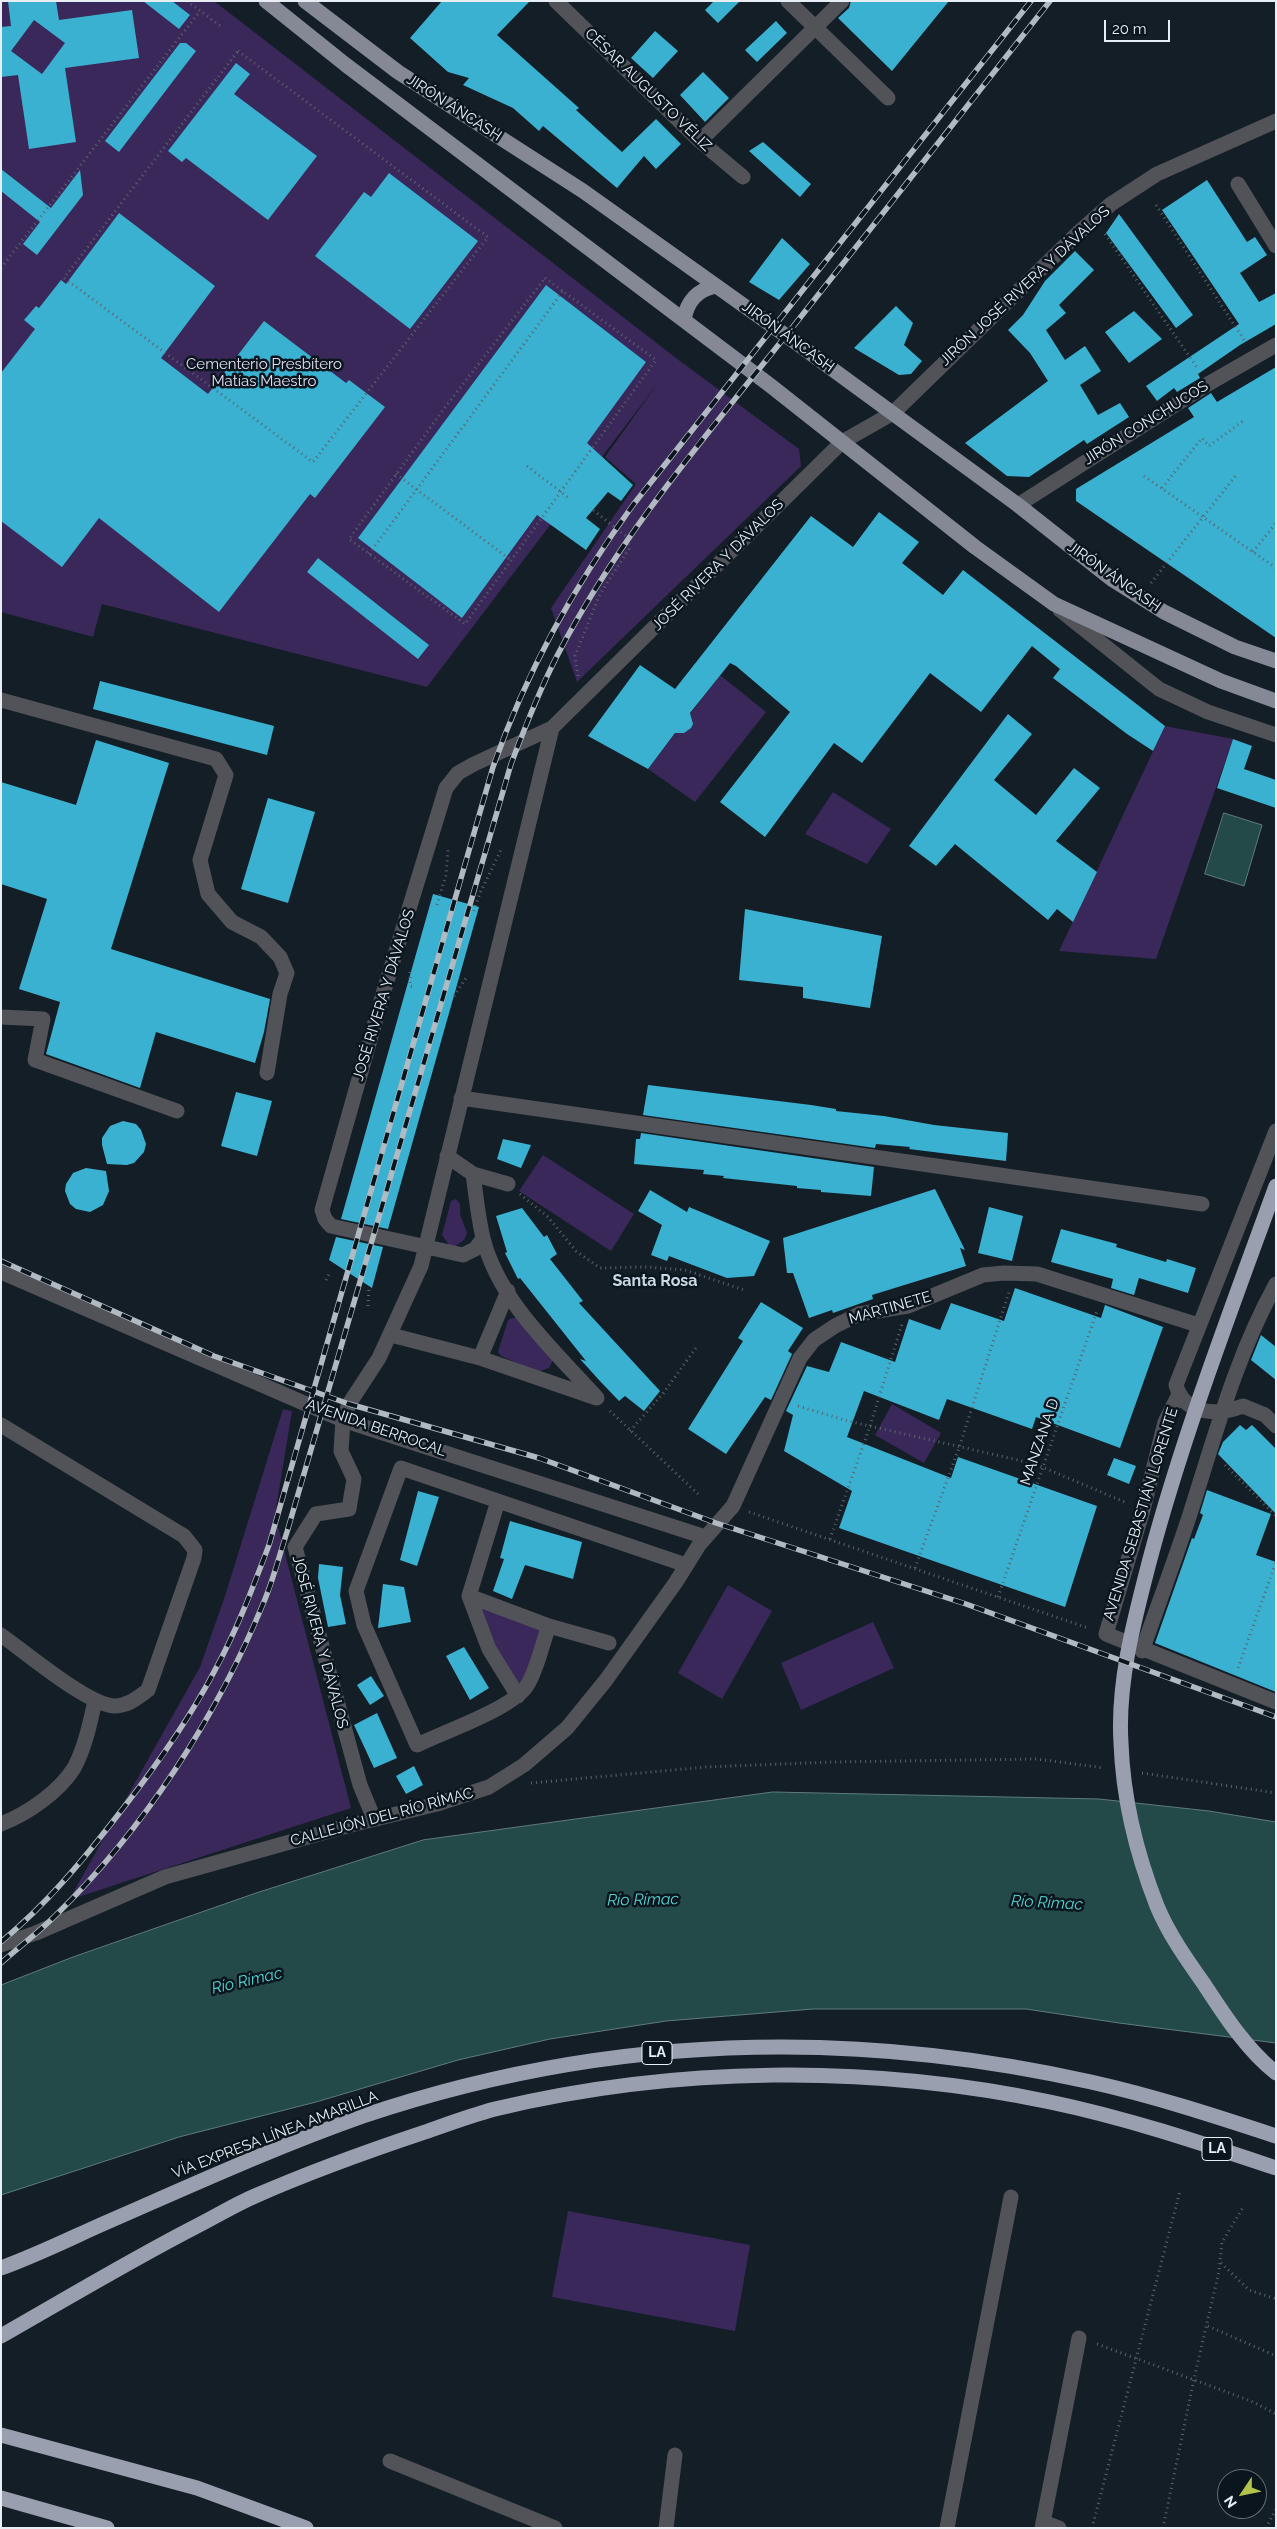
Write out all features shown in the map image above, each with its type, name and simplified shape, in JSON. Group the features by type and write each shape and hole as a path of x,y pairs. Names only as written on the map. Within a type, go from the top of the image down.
{"highway":[{"path":"1276,1186 1195,1410 1162,1514 1133,1624 1124,1685 1120,1740 1124,1790 1136,1837 1158,1907 1189,1964 1234,2028 1264,2064 1276,2073"},
{"name":"VÍA EXPRESA LÍNEA AMARILLA","path":"1,2268 237,2166 364,2116 513,2074 584,2061 692,2049 822,2046 883,2049 953,2056 1110,2086 1199,2111 1276,2136"},
{"name":"LA","path":"1,2336 104,2277 253,2196 377,2148 492,2110 537,2100 631,2085 696,2079 826,2075 918,2082 992,2091 1104,2114 1159,2129 1276,2168"},
{"path":"1,2435 197,2488 306,2528"},
{"path":"1,2498 107,2528"}],"main road":[{"name":"JIRÓN ÁNCASH","path":"266,1 346,65 684,320 975,547 1054,604 1221,681 1276,700"},
{"name":"JIRÓN ÁNCASH","path":"305,1 398,72 584,191 893,413 1018,505 1113,580 1164,612 1235,647 1276,661"},
{"path":"684,320 692,298 707,288 716,286"}],"street":[{"name":"CÉSAR AUGUSTO VÉLIZ","path":"556,1 700,141 743,177"},
{"path":"788,1 888,98"},
{"path":"700,141 842,1"},
{"name":"JIRÓN JOSÉ RIVERA Y DÁVALOS","path":"893,413 1050,260 1111,204 1157,174 1276,120"},
{"path":"1238,184 1276,246"},
{"name":"JIRÓN CONCHUCOS","path":"1018,505 1208,384 1276,345"},
{"name":"JOSÉ RIVERA Y DÁVALOS","path":"425,1248 330,1226 322,1210 383,994 446,788 458,773 552,728 842,442 893,413"},
{"name":"JIRÓN ÁNCASH","path":"1054,604 1158,689 1208,712 1276,736"},
{"path":"1,700 216,760 222,766 226,775 200,860 208,894 232,922 261,937 280,957 287,973 280,994 267,1072"},
{"name":"JOSÉ RIVERA Y DÁVALOS","path":"374,1819 360,1785 295,1547 316,1514 349,1509 354,1479 341,1451 343,1420 348,1404 379,1358 421,1266 552,728"},
{"path":"1,1018 43,1019 35,1060 177,1111"},
{"path":"461,1098 1202,1204"},
{"path":"1198,1325 1276,1132"},
{"path":"447,1156 473,1174 508,1184"},
{"path":"473,1174 483,1239 498,1277 532,1326 597,1398"},
{"path":"425,1248 463,1255 474,1249 483,1239"},
{"name":"AVENIDA BERROCAL","path":"1,1272 343,1420 705,1537"},
{"name":"MARTINETE","path":"716,1523 733,1506 800,1358 814,1340 835,1326 859,1314 908,1306 983,1275 1015,1273 1037,1274 1198,1325"},
{"path":"1142,1651 1189,1516 1222,1411 1257,1317 1272,1302 1276,1284"},
{"path":"480,1358 508,1291"},
{"name":"AVENIDA SEBASTIÁN LORENTE","path":"1106,1634 1143,1510 1166,1422 1179,1394 1176,1385 1198,1325"},
{"path":"390,1335 480,1358 597,1398"},
{"path":"1179,1394 1186,1404 1206,1412 1222,1411 1243,1406 1252,1408 1265,1415 1276,1426"},
{"path":"1,1424 184,1536 195,1550 148,1690 131,1703 114,1706 95,1701 1,1635"},
{"path":"548,1626 528,1685 518,1696 500,1708 417,1744 364,1625 356,1591 401,1468 686,1565"},
{"path":"498,1501 469,1596 489,1649 518,1696"},
{"name":"CALLEJÓN DEL RÍO RÍMAC","path":"1,1945 36,1933 165,1877 374,1819 437,1804 489,1787 524,1765 567,1728 606,1680 716,1523"},
{"path":"469,1596 548,1626 609,1643"},
{"path":"1106,1634 1142,1651 1276,1702"},
{"path":"1,1824 12,1820 52,1793 74,1768 86,1736 95,1701"},
{"path":"947,2528 1011,2197"},
{"path":"1058,2528 1043,2525 1079,2338"},
{"path":"666,2528 675,2455"},
{"path":"390,2460 555,2528"}],"path":[{"path":"187,1 223,28"},
{"path":"1,268 200,10"},
{"path":"238,51 488,237 313,462 64,278 238,51"},
{"path":"1156,205 1255,357"},
{"path":"1103,232 1208,384"},
{"path":"546,278 656,360 465,624 348,539 396,474 546,278"},
{"path":"369,554 563,291"},
{"path":"1162,488 1202,438 1209,446 1242,421"},
{"path":"526,466 570,499"},
{"path":"396,474 511,560"},
{"path":"1140,597 1237,474"},
{"path":"1144,476 1276,568"},
{"path":"582,699 575,656 600,594 629,550 628,538 593,510"},
{"path":"1253,552 1276,523"},
{"path":"474,911 480,893 503,846"},
{"path":"437,905 446,875 448,847"},
{"path":"454,996 466,978"},
{"path":"508,1184 548,1217 576,1252 600,1268 647,1267 685,1270 744,1290"},
{"path":"326,1280 330,1272"},
{"path":"915,1568 960,1445 1015,1273"},
{"path":"368,1306 369,1286"},
{"name":"MANZANA D","path":"998,1596 1103,1295"},
{"path":"830,1539 870,1426 908,1306"},
{"path":"630,1432 662,1395 698,1345"},
{"path":"597,1398 630,1432 698,1494"},
{"path":"780,1400 870,1426 960,1445 1043,1467 1143,1510"},
{"path":"1208,1454 1225,1465 1276,1516"},
{"path":"733,1506 1106,1634"},
{"path":"1232,1685 1276,1562"},
{"path":"526,1784 706,1767 833,1762 1037,1759 1108,1768"},
{"path":"1135,1772 1276,1793"},
{"path":"1092,2528 1180,2191"},
{"path":"1163,2528 1194,2380 1208,2326 1222,2242 1244,2206"},
{"path":"1220,2263 1249,2290 1276,2299"},
{"path":"1208,2326 1276,2356"},
{"path":"1079,2338 1251,2401 1276,2414"},
{"path":"1266,2528 1276,2509"}],"green space":[{"name":"Cementerio Presbítero Matías Maestro","path":"1,1 214,1 676,358 799,449 801,466 577,682 551,608 636,484 605,457 658,383 427,687 102,604 93,637 1,612"},
{"path":"720,675 766,712 695,802 648,769"},
{"path":"1165,726 1233,739 1156,959 1059,951"},
{"path":"833,792 891,829 867,864 805,834"},
{"path":"543,1155 634,1214 611,1251 519,1191"},
{"path":"456,1199 460,1204 460,1214 467,1233 464,1240 454,1247 449,1245 442,1235 451,1201"},
{"path":"518,1318 553,1360 549,1368 537,1372 501,1356 498,1352 508,1320"},
{"path":"892,1404 941,1433 924,1463 875,1435"},
{"path":"283,1409 292,1411 275,1515 351,1808 69,1900 200,1667 225,1596"},
{"path":"728,1585 772,1611 722,1699 678,1673"},
{"path":"469,1596 549,1626 518,1696"},
{"path":"873,1622 894,1668 801,1710 781,1663"},
{"path":"568,2211 750,2245 735,2331 552,2297"}],"water":[{"path":"1224,813 1262,825 1244,886 1205,874"},
{"name":"Río Rímac","path":"773,1792 1099,1799 1209,1811 1276,1822 1276,2043 1026,2009 813,2009 666,2021 550,2039 458,2060 316,2102 179,2137 1,2195 1,1985 73,1957 256,1893 423,1840"}],"building":[{"path":"8,1 56,1 59,20 132,10 139,58 65,68 76,142 29,149 18,75 1,77 1,27 11,26","holes":["34,20 65,43 42,74 11,51"]},
{"path":"143,1 172,1 190,15 179,29"},
{"path":"442,1 530,1 497,35 579,108 576,110 622,152 656,119 681,144 656,169 644,156 617,188 543,126 539,131 513,108 463,85 469,78 448,72 410,38"},
{"path":"714,1 740,1 718,23 705,10"},
{"path":"851,1 949,1 892,71 838,18 849,8"},
{"path":"776,21 787,33 757,62 745,50"},
{"path":"655,31 678,51 653,78 631,58"},
{"path":"180,43 186,43 196,51 119,152 105,141"},
{"path":"236,63 250,74 234,94 317,156 268,220 186,158 182,162 168,151"},
{"path":"703,72 729,98 705,122 680,95"},
{"path":"763,142 811,184 800,197 749,151"},
{"path":"1,169 51,208 80,170 83,195 37,255 23,244 40,222 1,191"},
{"path":"389,173 478,241 410,329 315,256 364,192 371,197"},
{"path":"1207,180 1247,242 1255,237 1267,255 1240,273 1259,302 1276,293 1276,324 1240,345 1198,374 1200,378 1177,392 1174,388 1157,401 1146,386 1239,324 1162,210"},
{"path":"119,213 215,286 161,358 208,394 264,321 346,383 349,380 385,407 315,498 310,494 219,612 99,518 62,567 1,521 1,373 35,329 24,320 36,306 39,308 61,280 66,284"},
{"path":"1119,214 1193,315 1176,328 1106,233"},
{"path":"782,238 810,264 779,300 749,282"},
{"path":"1075,251 1094,270 1059,305 1066,313 1046,330 1065,360 1085,346 1101,371 1080,385 1098,415 1120,403 1129,417 1087,444 1084,440 1029,477 1007,476 965,443 1048,381 1030,353 1008,330 1023,315 1045,281"},
{"path":"546,285 646,362 587,443 633,485 621,501 608,492 586,518 600,529 586,550 537,515 462,618 358,538"},
{"path":"896,306 913,323 904,345 922,361 911,374 899,375 854,348"},
{"path":"1134,311 1162,339 1129,363 1105,332"},
{"path":"1276,367 1276,638 1076,501 1076,489 1194,417 1188,408 1211,393 1217,402"},
{"path":"879,512 919,542 902,563 943,595 963,570 1165,726 1153,751 1127,734 1053,678 1060,669 1032,646 981,712 930,673 862,763 834,743 765,837 720,802 790,712 736,666 730,663 690,713 693,724 691,728 684,733 675,733 648,769 588,736 640,665 675,689 811,516 853,547"},
{"path":"318,558 429,645 418,659 307,572"},
{"path":"100,681 274,726 267,755 93,709"},
{"path":"1008,714 1032,734 994,780 1036,815 1074,768 1100,788 1056,841 1097,872 1073,922 1057,909 1048,920 955,844 936,866 909,846"},
{"path":"1233,739 1252,746 1244,769 1276,780 1276,808 1217,788"},
{"path":"96,740 169,763 111,949 270,999 264,1032 255,1063 156,1032 140,1088 46,1054 60,1002 19,989 47,899 1,884 1,782 76,805"},
{"path":"268,798 315,812 288,903 241,889"},
{"path":"433,894 479,907 388,1229 341,1219"},
{"path":"745,909 882,936 870,1008 803,998 803,987 739,980"},
{"path":"648,1085 811,1105 836,1109 836,1111 884,1116 934,1125 1008,1133 1006,1161 909,1149 910,1147 876,1144 875,1148 643,1115"},
{"path":"236,1092 272,1101 257,1156 221,1146"},
{"path":"123,1121 136,1124 141,1130 146,1144 144,1152 134,1163 127,1165 107,1164 102,1138 110,1126"},
{"path":"641,1133 874,1167 871,1196 821,1192 821,1190 797,1188 797,1186 723,1178 724,1176 703,1174 704,1170 634,1164 636,1139 640,1139"},
{"path":"503,1139 531,1145 521,1168 497,1159"},
{"path":"86,1168 106,1171 109,1191 103,1205 90,1212 76,1209 70,1204 65,1191 66,1184 73,1173"},
{"path":"935,1189 965,1250 960,1248 966,1266 872,1295 873,1299 833,1313 832,1310 809,1318 793,1273 787,1273 783,1238"},
{"path":"650,1190 687,1212 689,1207 770,1241 754,1276 727,1278 669,1256 667,1261 651,1255 662,1225 638,1211"},
{"path":"989,1207 1023,1216 1012,1261 978,1253"},
{"path":"522,1208 544,1237 547,1235 557,1254 550,1259 583,1301 579,1303 660,1391 644,1411 625,1396 619,1401 580,1359 586,1361 520,1278 518,1279 505,1253 507,1252 496,1216"},
{"path":"1061,1229 1117,1244 1116,1247 1166,1262 1167,1259 1196,1268 1188,1293 1139,1278 1134,1295 1111,1288 1113,1279 1051,1262"},
{"path":"336,1237 383,1247 372,1288 329,1260"},
{"path":"1015,1288 1101,1318 1105,1305 1163,1327 1120,1448 1036,1417 1032,1429 947,1399 939,1420 864,1391 847,1437 951,1478 958,1457 1097,1506 1065,1607 839,1528 852,1491 784,1451 793,1415 786,1411 807,1366 829,1372 841,1342 895,1362 909,1319 940,1330 951,1303 1004,1321"},
{"path":"761,1302 803,1328 788,1351 792,1354 771,1400 765,1397 726,1454 688,1429 743,1341 738,1338"},
{"path":"1261,1335 1276,1347 1276,1380 1251,1360"},
{"path":"1240,1425 1246,1430 1252,1425 1276,1449 1276,1514 1218,1454 1223,1442"},
{"path":"1114,1458 1136,1466 1129,1484 1107,1475"},
{"path":"1207,1490 1271,1514 1256,1555 1276,1562 1276,1692 1155,1643 1192,1538 1194,1539 1203,1515 1200,1513"},
{"path":"418,1491 439,1497 417,1566 400,1560"},
{"path":"510,1521 582,1542 573,1579 525,1565 512,1599 493,1591 504,1559 500,1558"},
{"path":"319,1564 343,1567 340,1595 346,1624 328,1627 318,1578"},
{"path":"383,1584 404,1587 411,1622 378,1628"},
{"path":"464,1647 489,1688 470,1700 446,1656"},
{"path":"371,1676 384,1696 370,1705 357,1685"},
{"path":"377,1713 397,1758 374,1768 354,1725"},
{"path":"414,1766 423,1785 406,1794 396,1776"}],"railway":[{"path":"1,1942 35,1912 65,1880 147,1777 205,1689 244,1608 269,1545 493,767 506,731 536,663 571,599 633,505 1031,1"},
{"path":"1,1963 49,1921 88,1882 148,1809 200,1730 223,1689 263,1604 287,1532 511,764 538,696 557,656 606,572 692,452 1050,1"},
{"path":"1,1261 214,1356 349,1404 539,1458 716,1523 966,1604 1276,1717"}],"district":[{"name":"Santa Rosa","path":"655,1281"}]}
